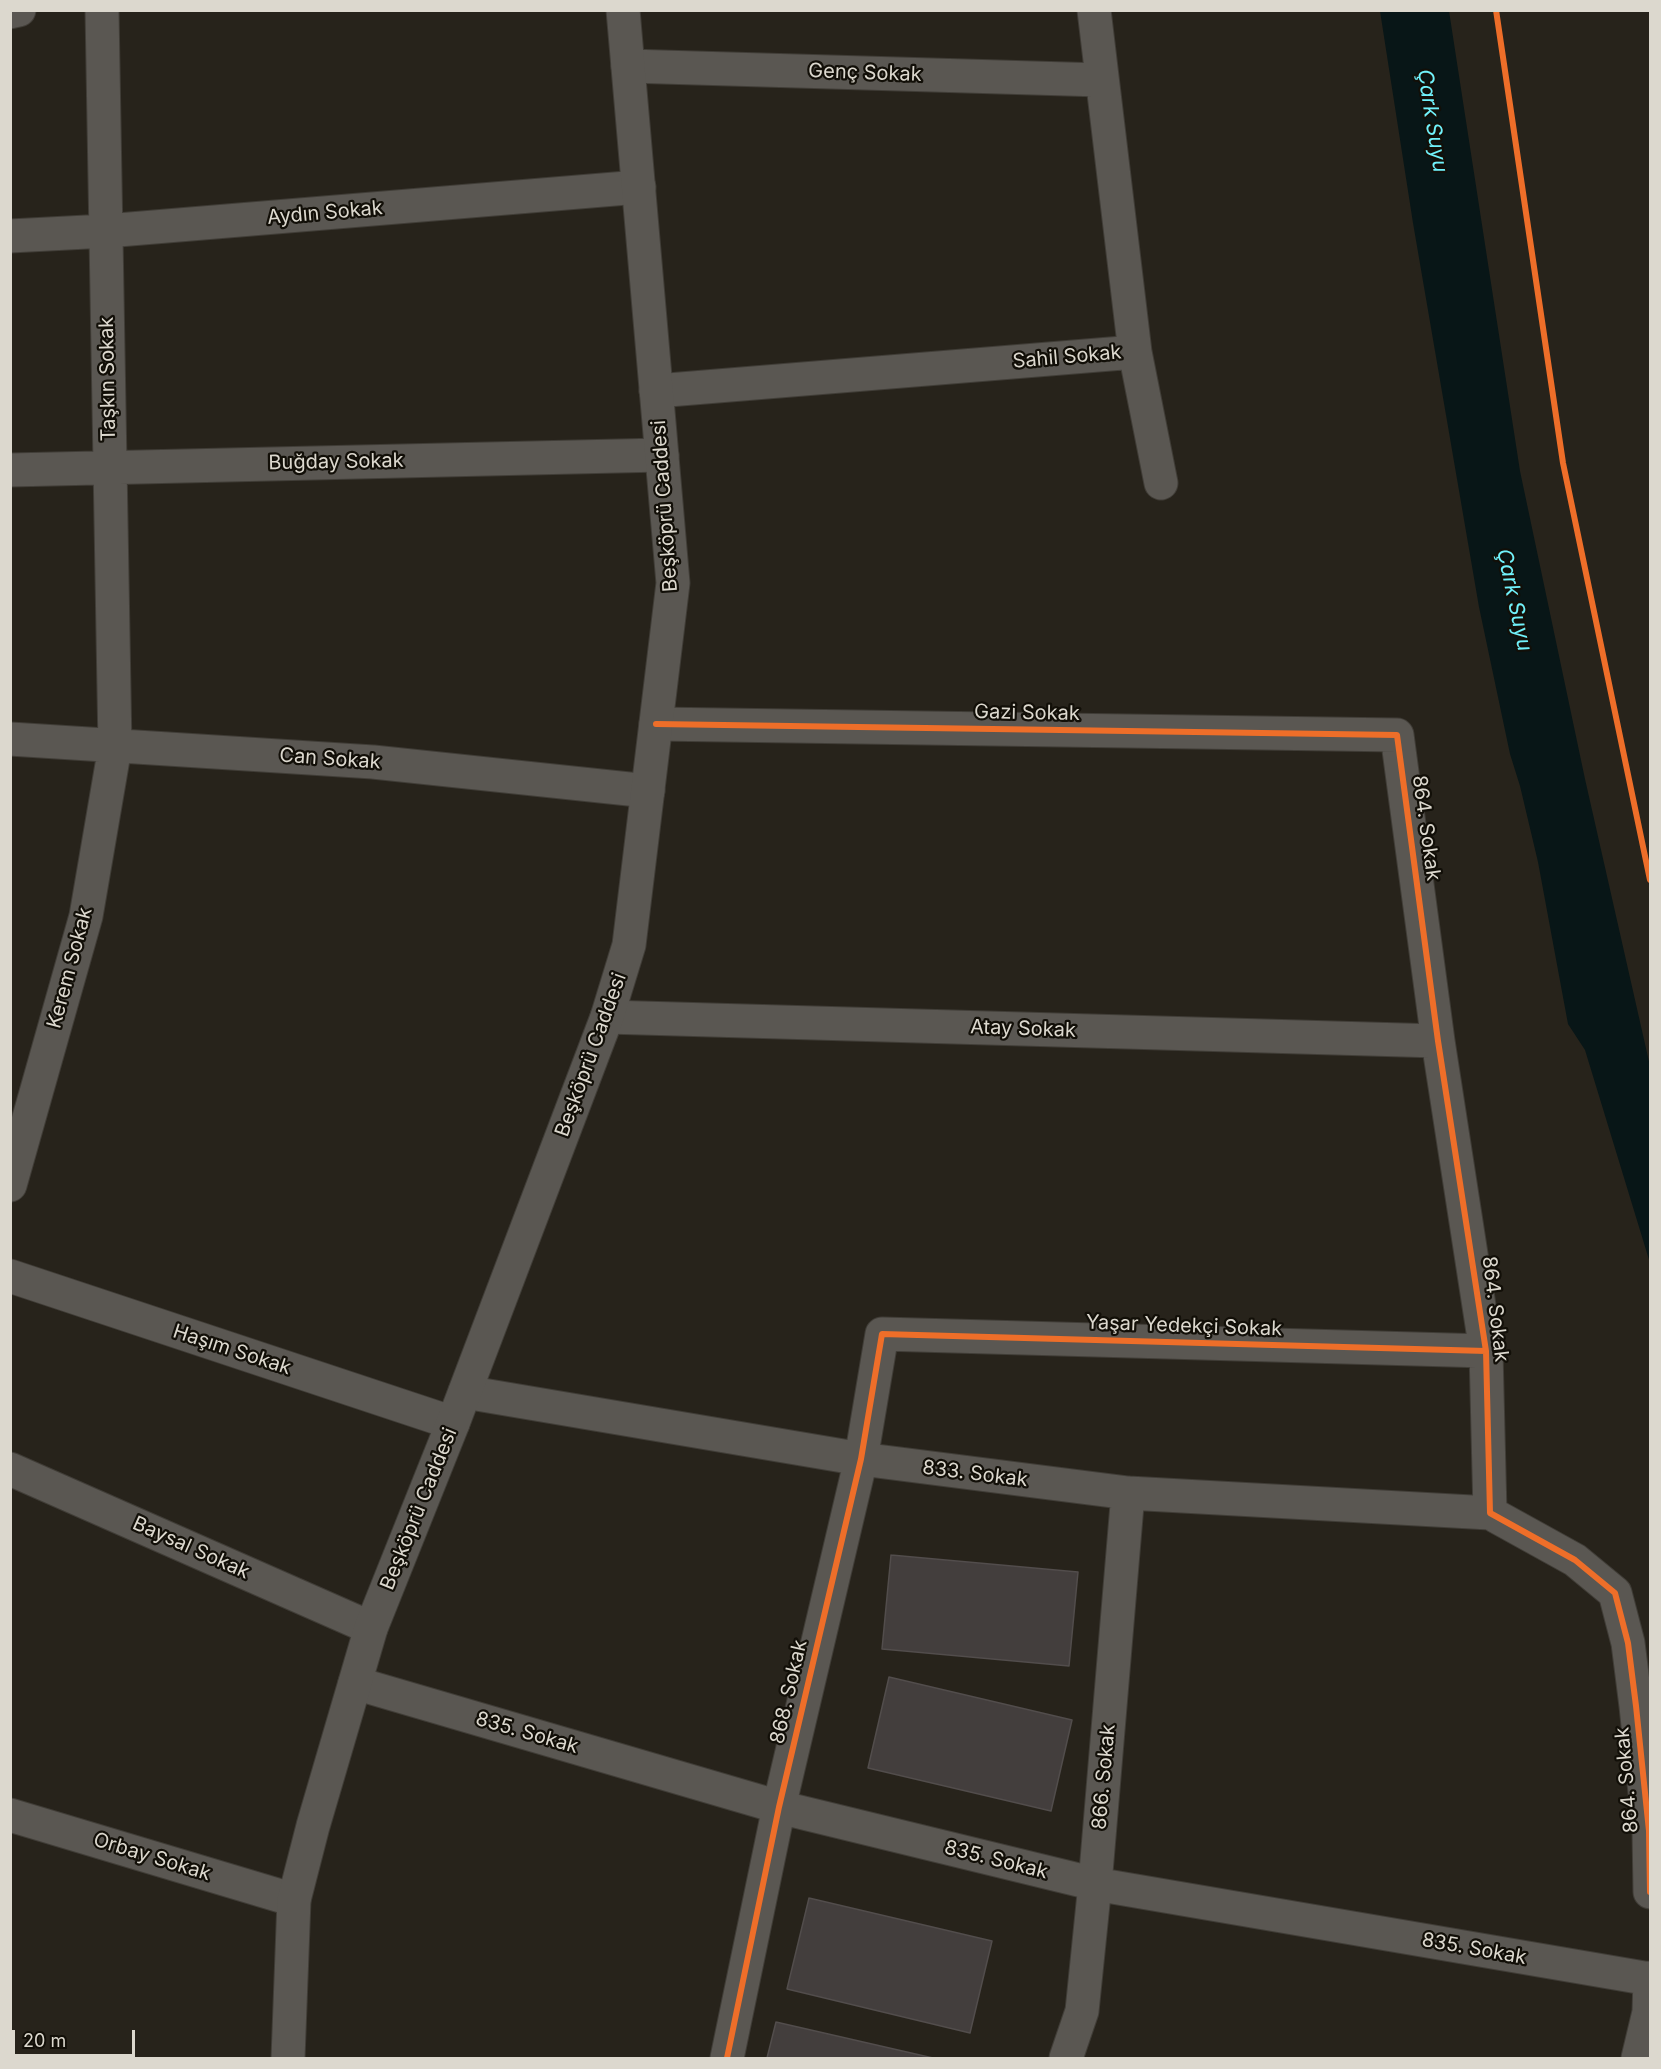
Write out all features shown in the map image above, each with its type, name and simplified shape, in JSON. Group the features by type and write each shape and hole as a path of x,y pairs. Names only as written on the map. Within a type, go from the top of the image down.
{"street":[{"path":"10,12 19,10"},
{"name":"Taşkın Sokak","path":"102,10 115,747"},
{"name":"Beşköprü Caddesi","path":"288,2058 294,1900 313,1826 371,1628 465,1392 607,1017 629,945 673,583 623,10"},
{"name":"Sahil Sokak","path":"656,391 1135,352 1094,10"},
{"name":"Genç Sokak","path":"628,66 1101,80"},
{"name":"Aydın Sokak","path":"10,236 106,231 639,187"},
{"path":"1135,352 1161,483"},
{"name":"Buğday Sokak","path":"10,470 662,455"},
{"name":"Gazi Sokak","path":"656,724 1397,735"},
{"name":"864. Sokak","path":"1397,735 1438,1041 1486,1351 1490,1513 1575,1560 1615,1593 1628,1643 1636,1706 1649,1832 1650,1892"},
{"name":"Can Sokak","path":"10,739 373,762 648,791"},
{"name":"Kerem Sokak","path":"10,1185 86,916 115,747"},
{"name":"Atay Sokak","path":"607,1017 1438,1041"},
{"name":"Haşım Sokak","path":"10,1276 453,1423"},
{"name":"Yaşar Yedekçi Sokak","path":"882,1334 1486,1351"},
{"name":"868. Sokak","path":"728,2058 779,1807 861,1459 882,1334"},
{"name":"833. Sokak","path":"465,1392 861,1459 1128,1493 1490,1513"},
{"name":"Baysal Sokak","path":"10,1469 371,1628"},
{"name":"866. Sokak","path":"1066,2058 1082,2011 1128,1493"},
{"name":"835. Sokak","path":"355,1683 779,1807 1095,1884 1650,1979"},
{"name":"Orbay Sokak","path":"10,1815 294,1900"},
{"path":"1638,2058 1649,2012 1650,1979"}],"water":[{"name":"Çark Suyu","path":"1380,11 1449,11 1520,471 1585,779 1650,1066 1650,1263 1585,1050 1568,1024 1538,862 1510,754 1479,607 1413,223"}],"building":[{"path":"891,1555 1078,1572 1069,1666 882,1649"},
{"path":"889,1677 1072,1720 1051,1811 868,1768"},
{"path":"809,1898 992,1941 970,2033 787,1989"},
{"path":"776,2022 933,2058 767,2058"}],"cycle path":[{"path":"1496,10 1563,463 1650,880"},
{"path":"656,724 1397,735 1438,1041 1486,1351 1490,1513 1575,1560 1615,1593 1628,1643 1636,1706 1649,1831 1650,1892"},
{"path":"727,2058 779,1807 861,1459 882,1334 1486,1351"}]}
